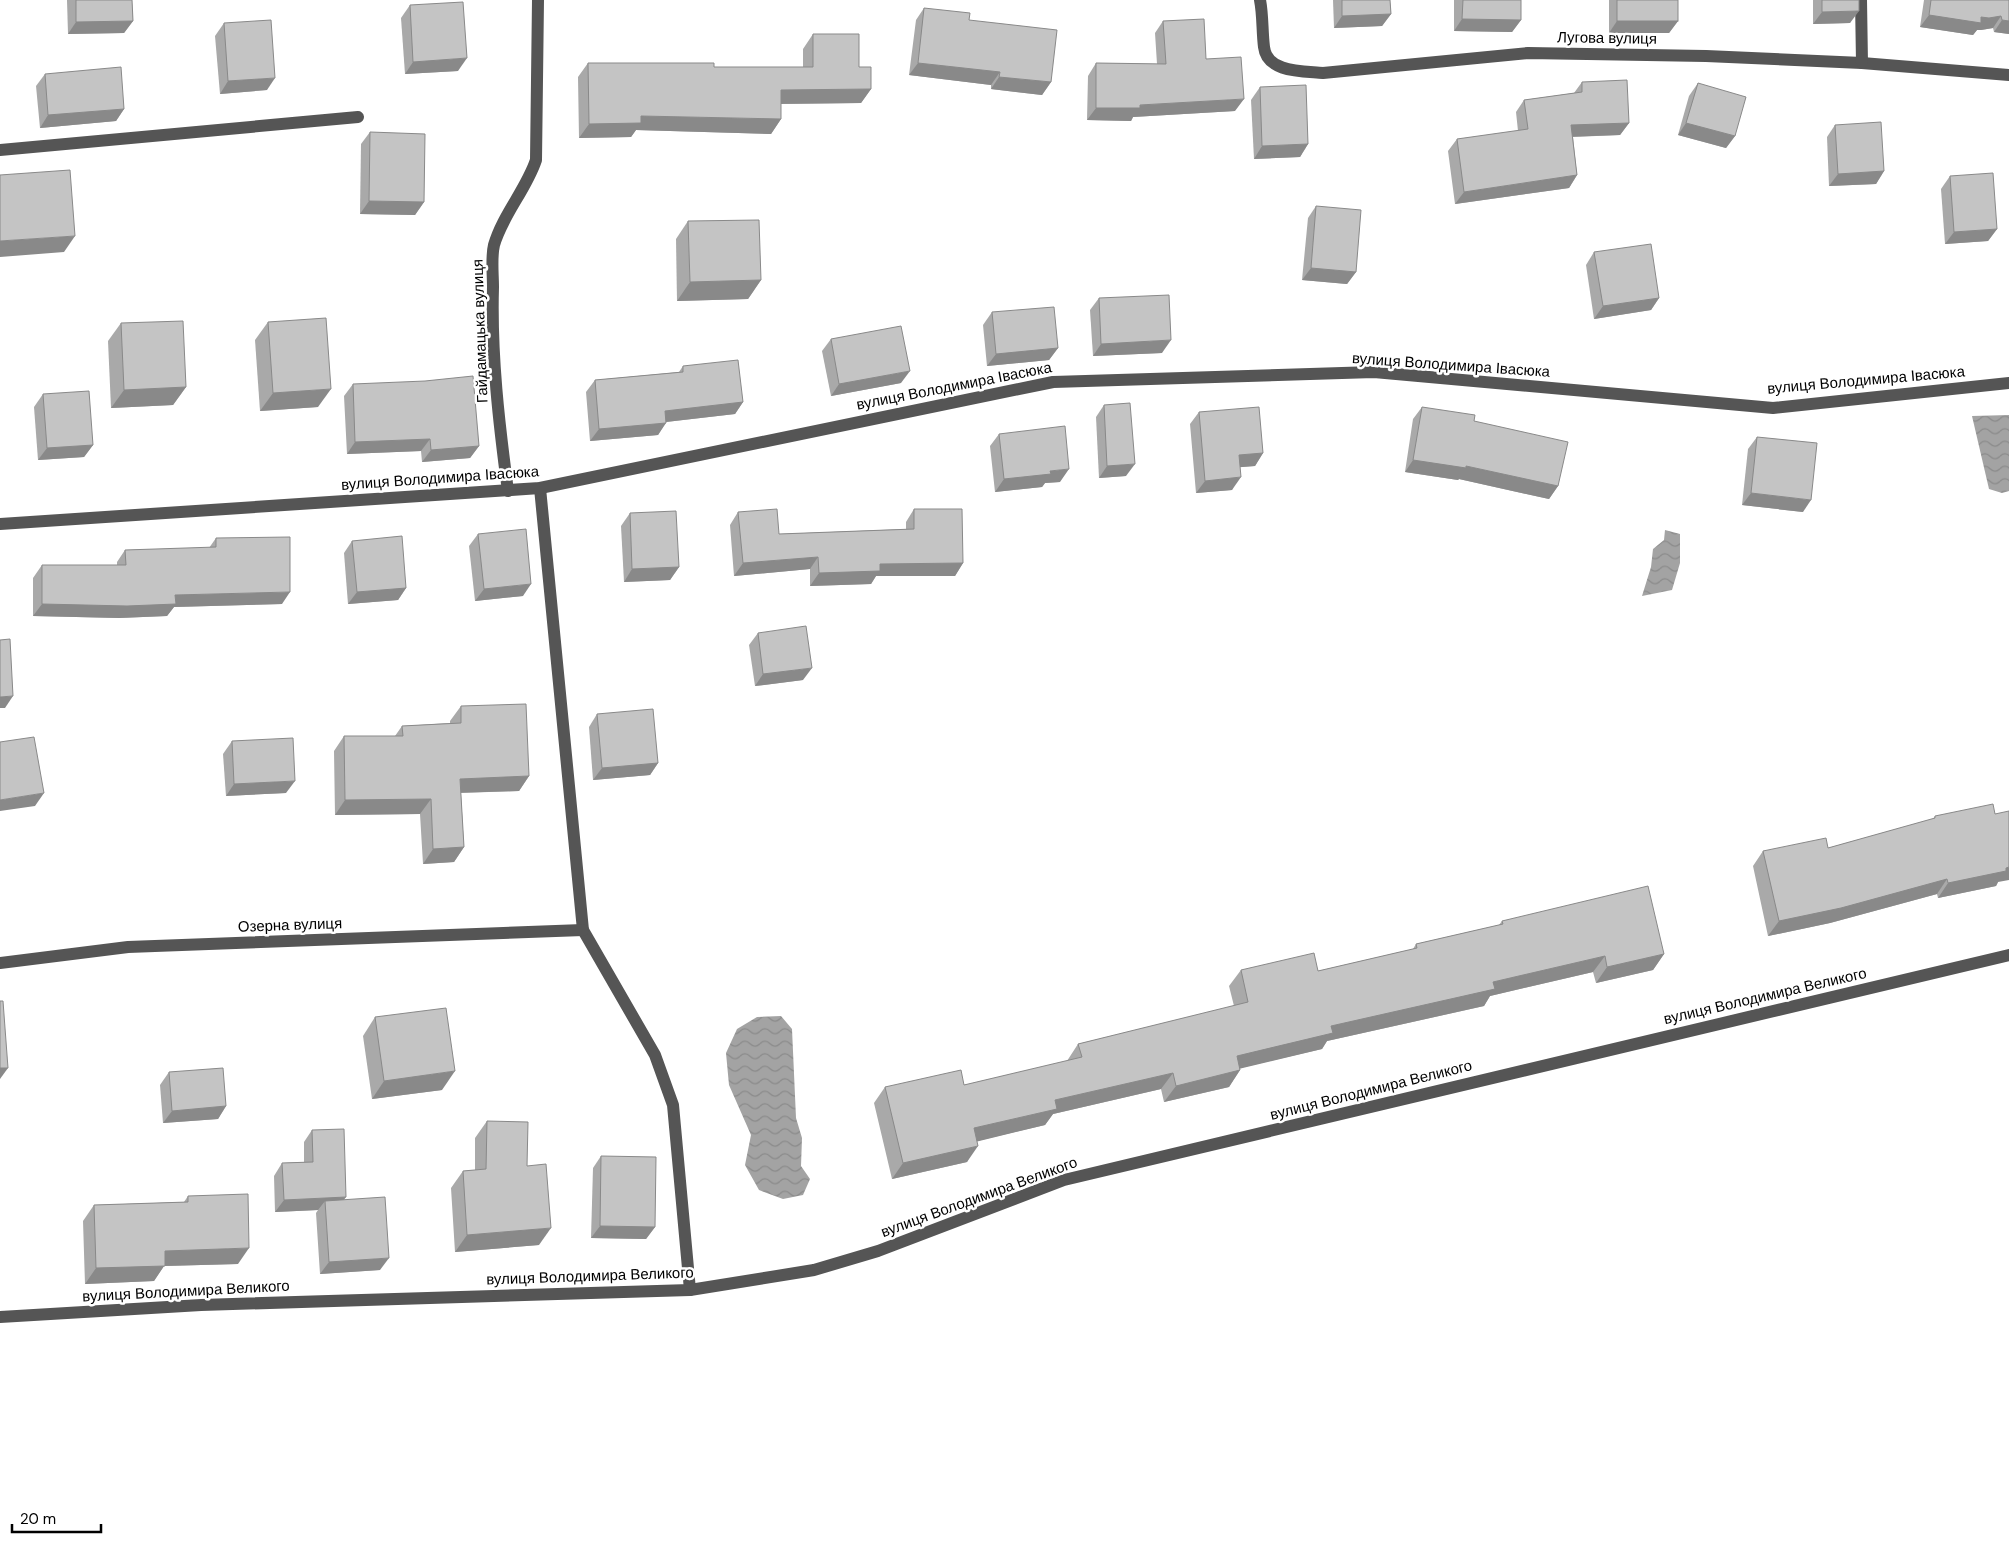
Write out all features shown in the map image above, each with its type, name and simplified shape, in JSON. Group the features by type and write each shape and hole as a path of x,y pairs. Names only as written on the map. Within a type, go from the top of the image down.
{"street":[{"name":"Гайдамацька вулиця","path":"508,491 495,369 492,300 494,246 502,224 519,197 536,160 538,0"},
{"name":"Лугова вулиця","path":"1260,0 1264,49 1268,57 1275,64 1292,71 1322,73 1528,53 1706,56 1862,63 2009,75"},
{"path":"1861,0 1862,63"},
{"path":"0,150 358,117"},
{"name":"вулиця Володимира Івасюка","path":"0,524 540,488 1053,382 1374,372 1773,408 2009,383"},
{"path":"540,488 583,930 655,1055 674,1105 690,1290"},
{"name":"Озерна вулиця","path":"0,963 128,947 583,930"},
{"name":"вулиця Володимира Великого","path":"0,1317 200,1305 690,1290 814,1270 878,1251 1064,1180 2009,955"}],"water":[{"path":"2009,415 2009,491 2002,493 1989,489 1972,416"},
{"path":"1665,530 1680,534 1680,563 1672,590 1642,596 1651,567 1653,549 1664,540"},
{"path":"781,1016 792,1029 796,1118 802,1138 801,1166 810,1179 803,1195 783,1199 759,1190 745,1165 751,1135 729,1085 726,1053 737,1029 757,1017"}],"building":[{"path":"76,0 132,0 133,21 76,22"},
{"path":"1342,0 1390,0 1391,14 1342,16"},
{"path":"1463,0 1521,0 1521,20 1462,19"},
{"path":"1617,0 1678,0 1678,21 1617,21"},
{"path":"1822,0 1859,0 1859,11 1822,12"},
{"path":"1931,0 2009,0 2009,21 2002,20 2001,16 1981,17 1981,23 1929,15"},
{"path":"463,2 467,58 413,62 410,5"},
{"path":"924,8 970,13 969,20 1057,30 1051,82 999,77 1000,72 918,63"},
{"path":"1204,19 1206,59 1241,57 1244,99 1140,105 1140,108 1096,108 1096,63 1166,64 1163,21"},
{"path":"271,20 275,78 228,81 224,23"},
{"path":"813,34 859,34 859,67 871,67 871,89 781,90 781,119 641,116 641,123 589,124 588,63 714,63 714,67 813,67"},
{"path":"121,67 124,109 48,115 45,74"},
{"path":"1627,80 1629,123 1571,125 1577,175 1464,192 1457,139 1528,129 1524,100 1582,92 1582,82"},
{"path":"1698,83 1746,97 1735,136 1686,123"},
{"path":"1306,85 1308,144 1262,146 1260,87"},
{"path":"1881,122 1884,171 1838,174 1835,125"},
{"path":"370,132 425,134 424,202 369,201"},
{"path":"70,170 75,236 0,241 0,175"},
{"path":"1993,173 1997,229 1954,232 1950,176"},
{"path":"1316,206 1361,210 1356,272 1311,268"},
{"path":"759,220 761,280 690,282 688,221"},
{"path":"1651,244 1659,298 1603,306 1594,252"},
{"path":"1169,295 1171,340 1101,344 1099,298"},
{"path":"1054,307 1058,348 996,354 992,312"},
{"path":"326,318 331,389 273,393 268,322"},
{"path":"183,321 186,387 124,390 121,323"},
{"path":"901,326 910,371 839,384 831,339"},
{"path":"738,360 743,402 665,411 666,423 599,429 595,380 683,372 683,366"},
{"path":"473,376 479,446 431,450 430,439 355,442 353,384 425,381"},
{"path":"89,391 93,445 47,448 43,394"},
{"path":"1130,403 1135,464 1107,466 1104,405"},
{"path":"1259,407 1263,453 1239,455 1241,477 1205,481 1199,412"},
{"path":"1422,407 1475,415 1474,421 1568,442 1558,486 1466,466 1466,468 1413,460"},
{"path":"1065,426 1069,469 1050,471 1051,474 1004,479 999,434"},
{"path":"1757,437 1817,443 1811,500 1751,493"},
{"path":"777,509 779,534 914,529 914,509 962,509 963,563 880,564 880,571 819,573 818,557 743,563 738,512"},
{"path":"676,511 679,567 632,569 630,513"},
{"path":"526,529 531,584 484,589 478,534"},
{"path":"402,536 406,588 357,592 352,541"},
{"path":"290,537 290,592 175,595 176,604 127,606 42,604 42,565 126,565 125,550 216,547 216,538"},
{"path":"806,626 812,668 763,674 758,633"},
{"path":"10,639 13,696 0,697 0,640"},
{"path":"526,704 529,776 460,779 464,847 433,849 431,799 345,800 344,736 403,736 402,726 461,723 461,706"},
{"path":"653,709 658,763 602,768 597,714"},
{"path":"34,737 44,793 0,800 0,742"},
{"path":"293,738 295,781 234,784 232,741"},
{"path":"1993,804 1995,814 2009,811 2009,867 2006,868 2006,871 1948,883 1947,879 1841,908 1779,921 1763,851 1826,838 1828,848 1935,818 1935,816"},
{"path":"1648,886 1664,954 1607,967 1605,956 1493,982 1495,989 1331,1026 1333,1033 1237,1056 1240,1070 1176,1086 1173,1073 1055,1100 1057,1109 974,1128 978,1146 903,1163 885,1087 961,1070 964,1085 1082,1057 1078,1044 1248,1002 1241,970 1314,953 1318,971 1417,948 1416,944 1503,924 1502,921"},
{"path":"0,1001 3,1001 8,1068 0,1068"},
{"path":"446,1008 455,1071 384,1081 375,1017"},
{"path":"223,1068 226,1106 172,1111 169,1072"},
{"path":"487,1121 528,1122 527,1166 546,1164 551,1228 467,1235 463,1171 486,1169"},
{"path":"344,1129 346,1197 284,1200 282,1163 313,1162 312,1130"},
{"path":"601,1156 656,1157 655,1227 600,1226"},
{"path":"248,1194 249,1248 165,1251 165,1266 96,1268 94,1205 188,1202 188,1196"},
{"path":"385,1197 389,1258 329,1262 325,1201"}]}
